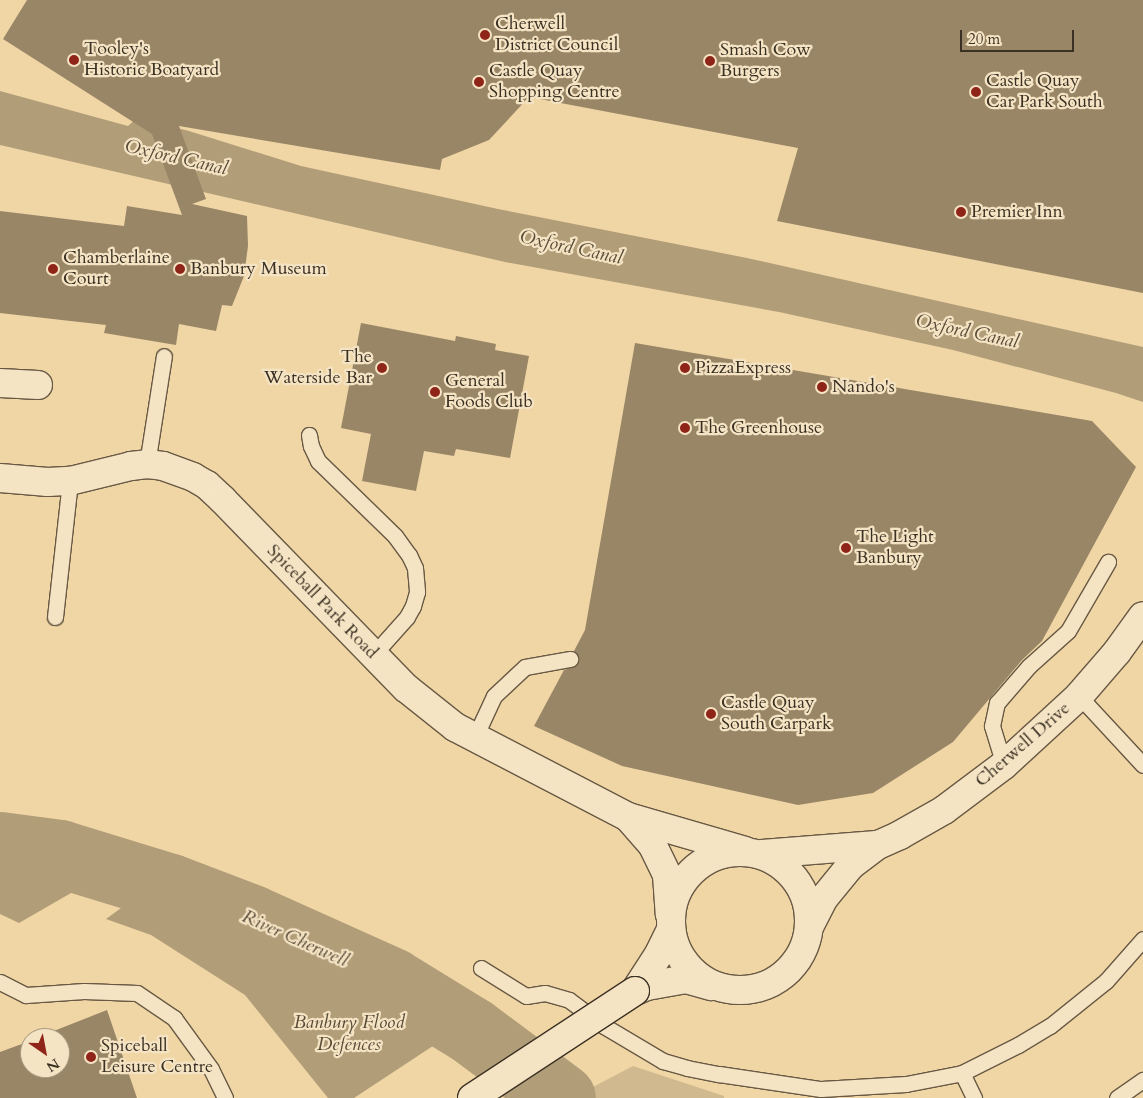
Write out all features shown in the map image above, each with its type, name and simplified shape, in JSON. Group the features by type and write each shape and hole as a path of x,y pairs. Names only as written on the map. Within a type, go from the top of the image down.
{"street":[{"path":"0,382 38,385"},
{"name":"Spiceball Park Road","path":"0,478 42,482 70,481 147,464 178,470 207,485 406,688 455,727 628,817 754,853"},
{"name":"Cherwell Drive","path":"809,927 835,882 850,865 878,845 944,810 1004,765 1079,696 1117,652 1143,616"},
{"name":"Spiceball Park Road","path":"628,817 653,846 667,875 670,921"},
{"name":"Cherwell Drive","path":"754,853 878,845"},
{"path":"472,1098 635,991 647,986 686,979 724,989 755,989 777,980 791,968 801,955 809,927 808,907 799,884 783,866 754,853 721,853 699,864 676,890 670,921 659,954 635,991"},
{"path":"670,921 680,958 702,980 724,989"}],"lane":[{"path":"147,464 164,356"},
{"path":"309,435 314,455 323,467 395,536 409,555 415,568 417,592 407,617 374,654"},
{"path":"55,617 70,481"},
{"path":"1004,765 992,726 997,704 1029,666 1068,631 1108,562"},
{"path":"475,737 494,696 525,666 570,659"},
{"path":"1079,696 1143,765"},
{"path":"481,968 526,996 545,993 569,1000 604,1026 663,1060 687,1068 821,1094 906,1084 962,1074 1050,1026 1106,981 1143,940"},
{"path":"1133,953 1143,965"},
{"path":"0,982 26,995 84,991 137,993 174,1018 211,1069 224,1098"},
{"path":"962,1074 974,1098"},
{"path":"1117,1098 1143,1080"}],"shaded area":[{"path":"633,1066 724,1096 724,1098 572,1098"}],"water":[{"name":"Oxford Canal","path":"0,91 128,126 137,118 189,131 301,166 498,209 747,258 1143,347 1143,402 1116,393 953,350 779,312 505,262 0,145"},
{"path":"0,855 97,878 19,923 0,914"},
{"name":"Banbury Flood Defences","path":"143,892 272,937 389,991 445,1038 354,1098 328,1098 245,995 151,935 106,919"}],"building":[{"path":"27,0 1143,0 1143,293 777,221 798,148 529,97 489,140 442,159 440,170 179,126 206,199 192,204 247,216 248,246 244,276 232,306 222,305 216,331 179,324 176,345 104,333 106,325 0,313 0,211 124,226 127,206 182,215 152,134 3,39"},
{"name":"General Foods Club","path":"361,323 455,341 456,336 496,344 495,350 529,356 510,458 456,449 454,456 424,451 416,491 362,481 371,434 341,428"},
{"name":"The Light Banbury","path":"635,343 1092,421 1136,467 1042,641 1022,660 953,742 873,793 798,805 622,766 534,726 564,670 576,666 579,662 579,657 574,651 585,630"},
{"name":"Spiceball Leisure Centre","path":"107,1010 137,1098 0,1098 0,1052 20,1045 20,1078 70,1078 70,1028 61,1028"}],"waterway":[{"name":"River Cherwell","path":"0,846 60,854 171,888 252,919 392,982 472,1031 562,1098"}],"place":[{"name":"Cherwell District Council","path":"485,35"},
{"name":"Tooley's Historic Boatyard","path":"74,60"},
{"name":"Smash Cow Burgers","path":"710,61"},
{"name":"Castle Quay Shopping Centre","path":"479,82"},
{"name":"Castle Quay Car Park South","path":"976,92"},
{"name":"Premier Inn","path":"961,212"},
{"name":"Chamberlaine Court","path":"53,269"},
{"name":"Banbury Museum","path":"180,269"},
{"name":"The Waterside Bar","path":"382,368"},
{"name":"PizzaExpress","path":"685,368"},
{"name":"Nando's","path":"822,387"},
{"name":"General Foods Club","path":"435,392"},
{"name":"The Greenhouse","path":"685,428"},
{"name":"The Light Banbury","path":"846,548"},
{"name":"Castle Quay South Carpark","path":"711,714"},
{"name":"Spiceball Leisure Centre","path":"91,1057"}]}
